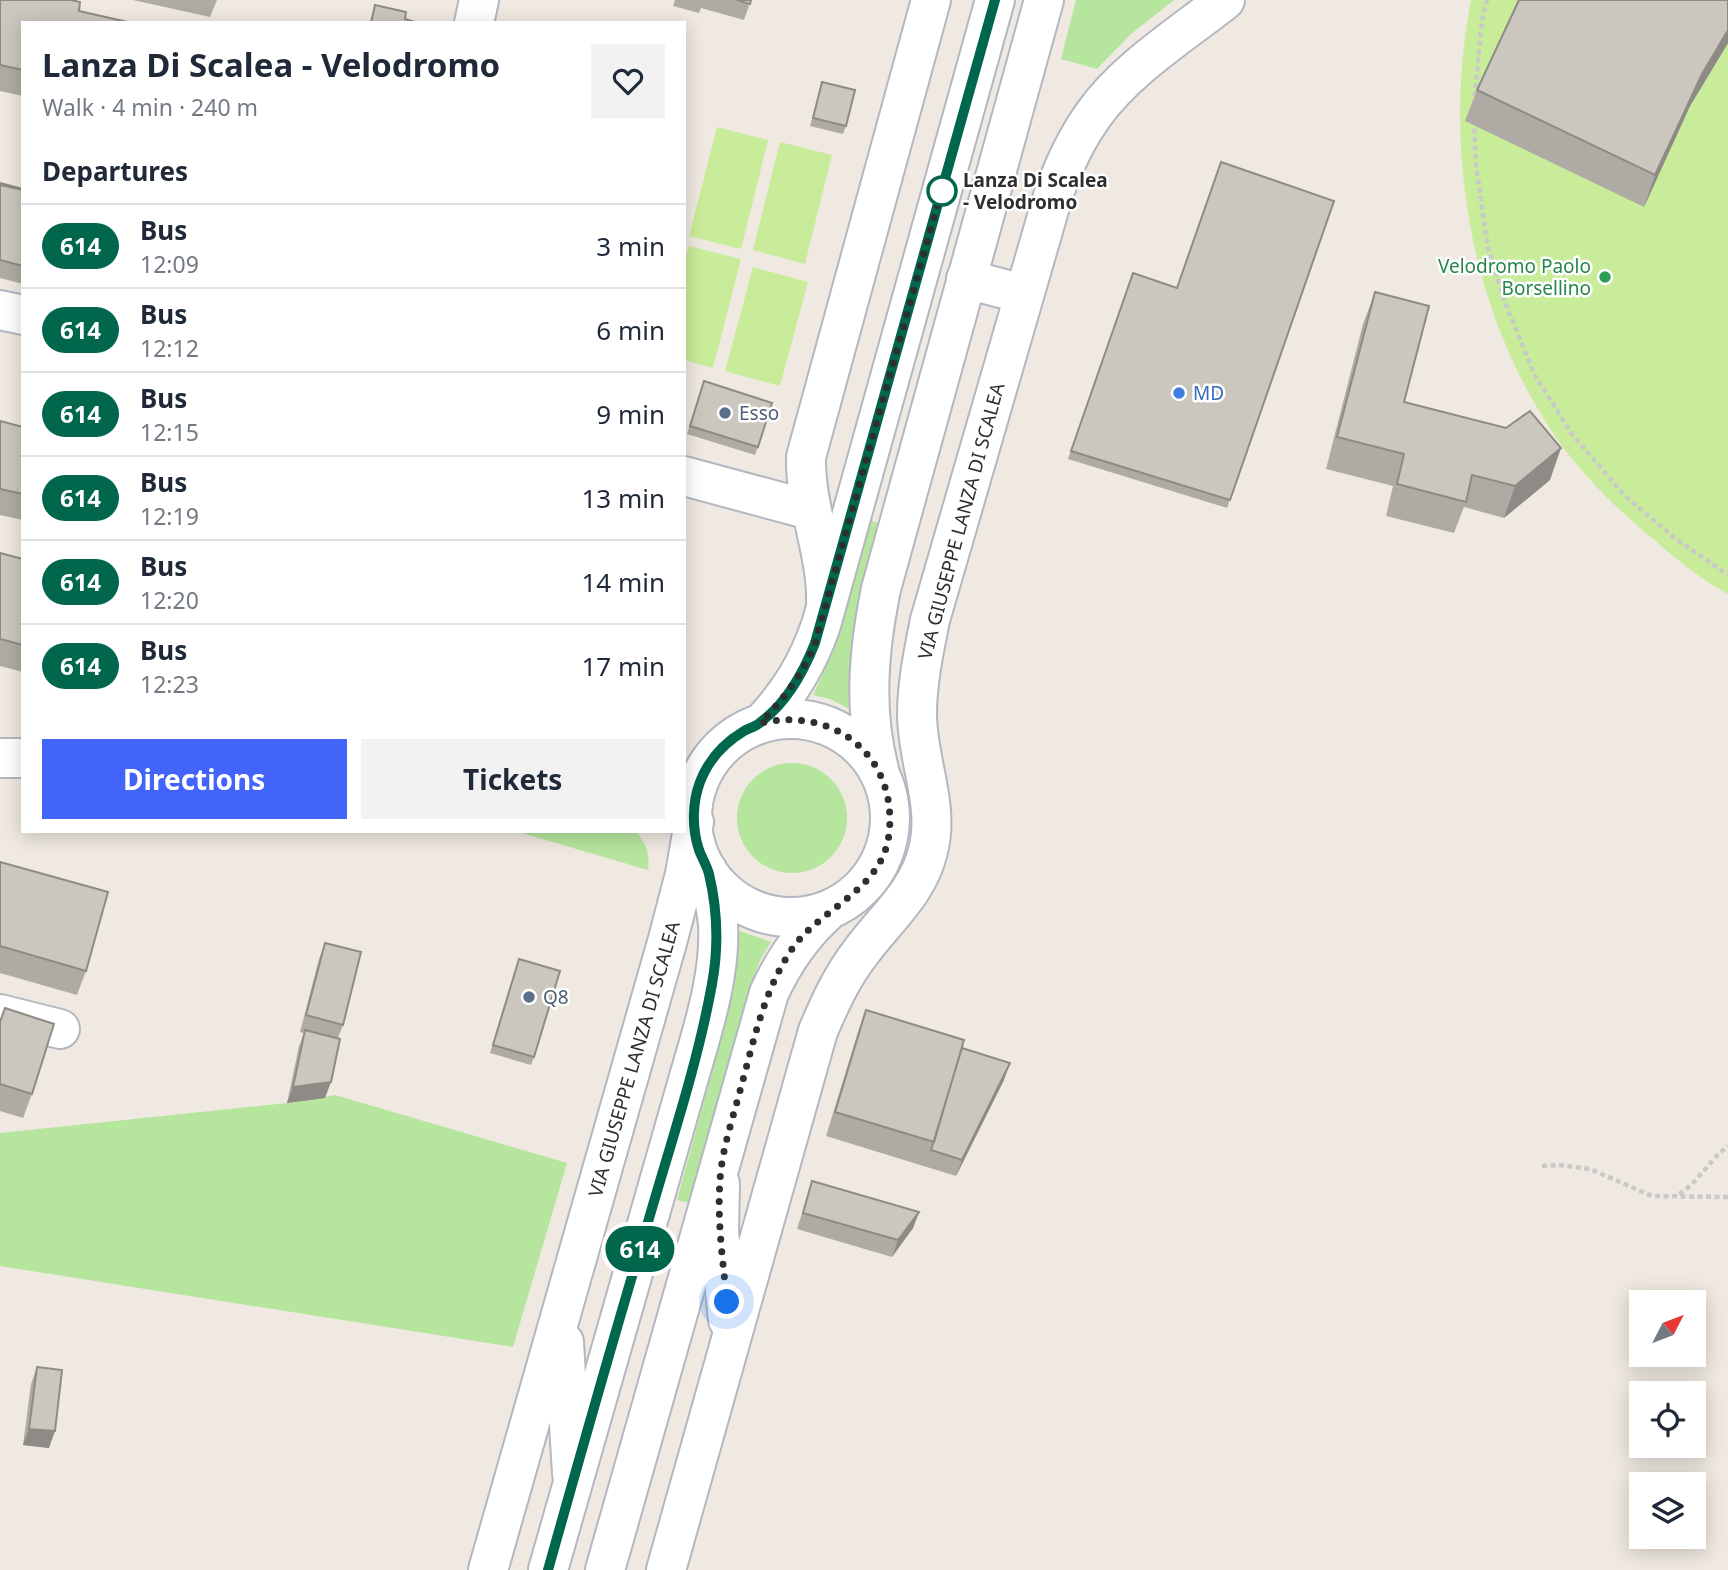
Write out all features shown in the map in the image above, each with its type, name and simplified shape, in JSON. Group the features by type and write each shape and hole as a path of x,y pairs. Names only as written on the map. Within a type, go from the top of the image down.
{"street":[{"path":"474,21 479,0"},
{"path":"826,608 826,584 810,510 806,457 931,0"},
{"path":"995,0 815,643 804,667 783,698 716,755 699,783 695,799 695,840 734,901 755,913 794,919 829,910 864,884 878,866 884,851 889,819 870,718 869,672 872,637 889,556 1044,0"},
{"name":"VIA GIUSEPPE LANZA DI SCALEA","path":"666,1570 802,1083 828,1007 859,954 912,889 929,849 931,802 917,714 930,620 1023,294 1061,172 1088,122 1112,94 1133,73 1225,0"},
{"path":"967,279 1023,294"},
{"path":"0,310 21,315"},
{"path":"686,477 810,510"},
{"path":"686,753 718,745 747,730 782,718 803,719 823,724 853,741 869,757 881,777"},
{"path":"0,758 21,758"},
{"name":"VIA GIUSEPPE LANZA DI SCALEA","path":"488,1570 695,840"},
{"name":"VIA GIUSEPPE LANZA DI SCALEA","path":"548,1570 706,1015 717,954 718,925 695,840"},
{"name":"VIA GIUSEPPE LANZA DI SCALEA","path":"605,1570 769,993 802,936 829,910"},
{"path":"0,1014 60,1029"},
{"name":"VIA GIUSEPPE LANZA DI SCALEA","path":"723,1367 729,1336 719,1232 719,1204 720,1178 727,1139"},
{"name":"VIA GIUSEPPE LANZA DI SCALEA","path":"567,1295 564,1355 572,1486"}],"path":[{"path":"1487,0 1482,19 1473,93 1476,165 1488,248 1503,297 1535,376 1572,434 1625,496 1676,539 1728,575"},
{"path":"1677,1195 1691,1186 1728,1146"},
{"path":"1542,1166 1590,1169 1652,1196 1728,1197"}],"green space":[{"path":"1076,0 1174,0 1131,34 1097,69 1061,59"},
{"name":"Velodromo Paolo Borsellino","path":"1471,0 1728,0 1728,594 1696,574 1666,550 1589,479 1559,442 1529,393 1504,341 1485,287 1471,230 1463,173 1460,115 1463,57"},
{"path":"717,127 768,140 741,249 689,236"},
{"path":"780,142 832,155 805,264 753,250"},
{"path":"689,246 741,259 713,368 686,361 686,256"},
{"path":"753,267 808,282 780,386 725,371"},
{"path":"869,520 879,523 863,585 851,710 830,699 813,695 832,654"},
{"path":"792,763 813,767 831,779 843,797 847,818 843,839 831,857 813,869 792,873 771,869 753,857 741,839 737,818 741,797 753,779 771,767"},
{"path":"522,833 637,833 646,849 648,870"},
{"path":"729,927 771,942 761,958 749,989 690,1203 677,1200 721,1039 726,1000"},
{"path":"335,1095 567,1163 513,1347 0,1266 0,1133 287,1103"}],"building":[{"path":"0,0 71,0 80,2 79,11 123,21 21,21 21,70 0,65"},
{"path":"1519,0 1728,0 1728,30 1702,74 1655,175 1477,90"},
{"path":"375,5 406,12 405,19 412,21 371,21"},
{"path":"822,82 855,90 846,126 813,118"},
{"name":"MD","path":"1221,162 1334,201 1230,500 1071,451 1133,273 1177,288"},
{"path":"0,183 21,190 0,185"},
{"path":"0,185 21,190 21,265 0,260"},
{"path":"1375,292 1429,306 1404,402 1506,428 1530,411 1561,448 1515,486 1472,475 1466,502 1397,484 1404,454 1337,437"},
{"path":"704,381 772,403 758,447 690,426"},
{"path":"0,421 21,426 21,494 0,489"},
{"path":"0,553 21,558 21,644 0,639"},
{"path":"0,862 108,892 86,971 0,946"},
{"path":"325,943 361,952 343,1025 306,1015"},
{"path":"519,959 560,971 534,1057 493,1045"},
{"path":"5,1008 54,1024 32,1094 0,1084 0,1022"},
{"path":"866,1010 964,1040 934,1142 835,1112"},
{"path":"305,1030 340,1039 331,1082 293,1087"},
{"path":"962,1048 1010,1063 962,1160 931,1150"},
{"path":"812,1181 919,1212 898,1240 803,1213"},
{"path":"37,1367 62,1370 55,1431 29,1429"}],"bus line":[{"name":"614","path":"548,1570 690,1077 712,985 718,925 708,871 695,835 695,799 699,783 723,747 733,738 761,723 792,688 815,643 995,0"}],"place":[{"name":"Lanza Di Scalea - Velodromo","path":"942,191"},
{"name":"Velodromo Paolo Borsellino","path":"1605,277"},
{"name":"MD","path":"1179,393"},
{"name":"Esso","path":"725,413"},
{"name":"Q8","path":"529,997"}],"route":[{"path":"727,1302 719,1232 720,1178 727,1139 769,993 802,936 829,910 859,890 870,878 884,851 889,819 881,777 873,763 853,741 839,731 803,719 782,718 761,723 792,688 815,643 943,185 942,191"}]}
